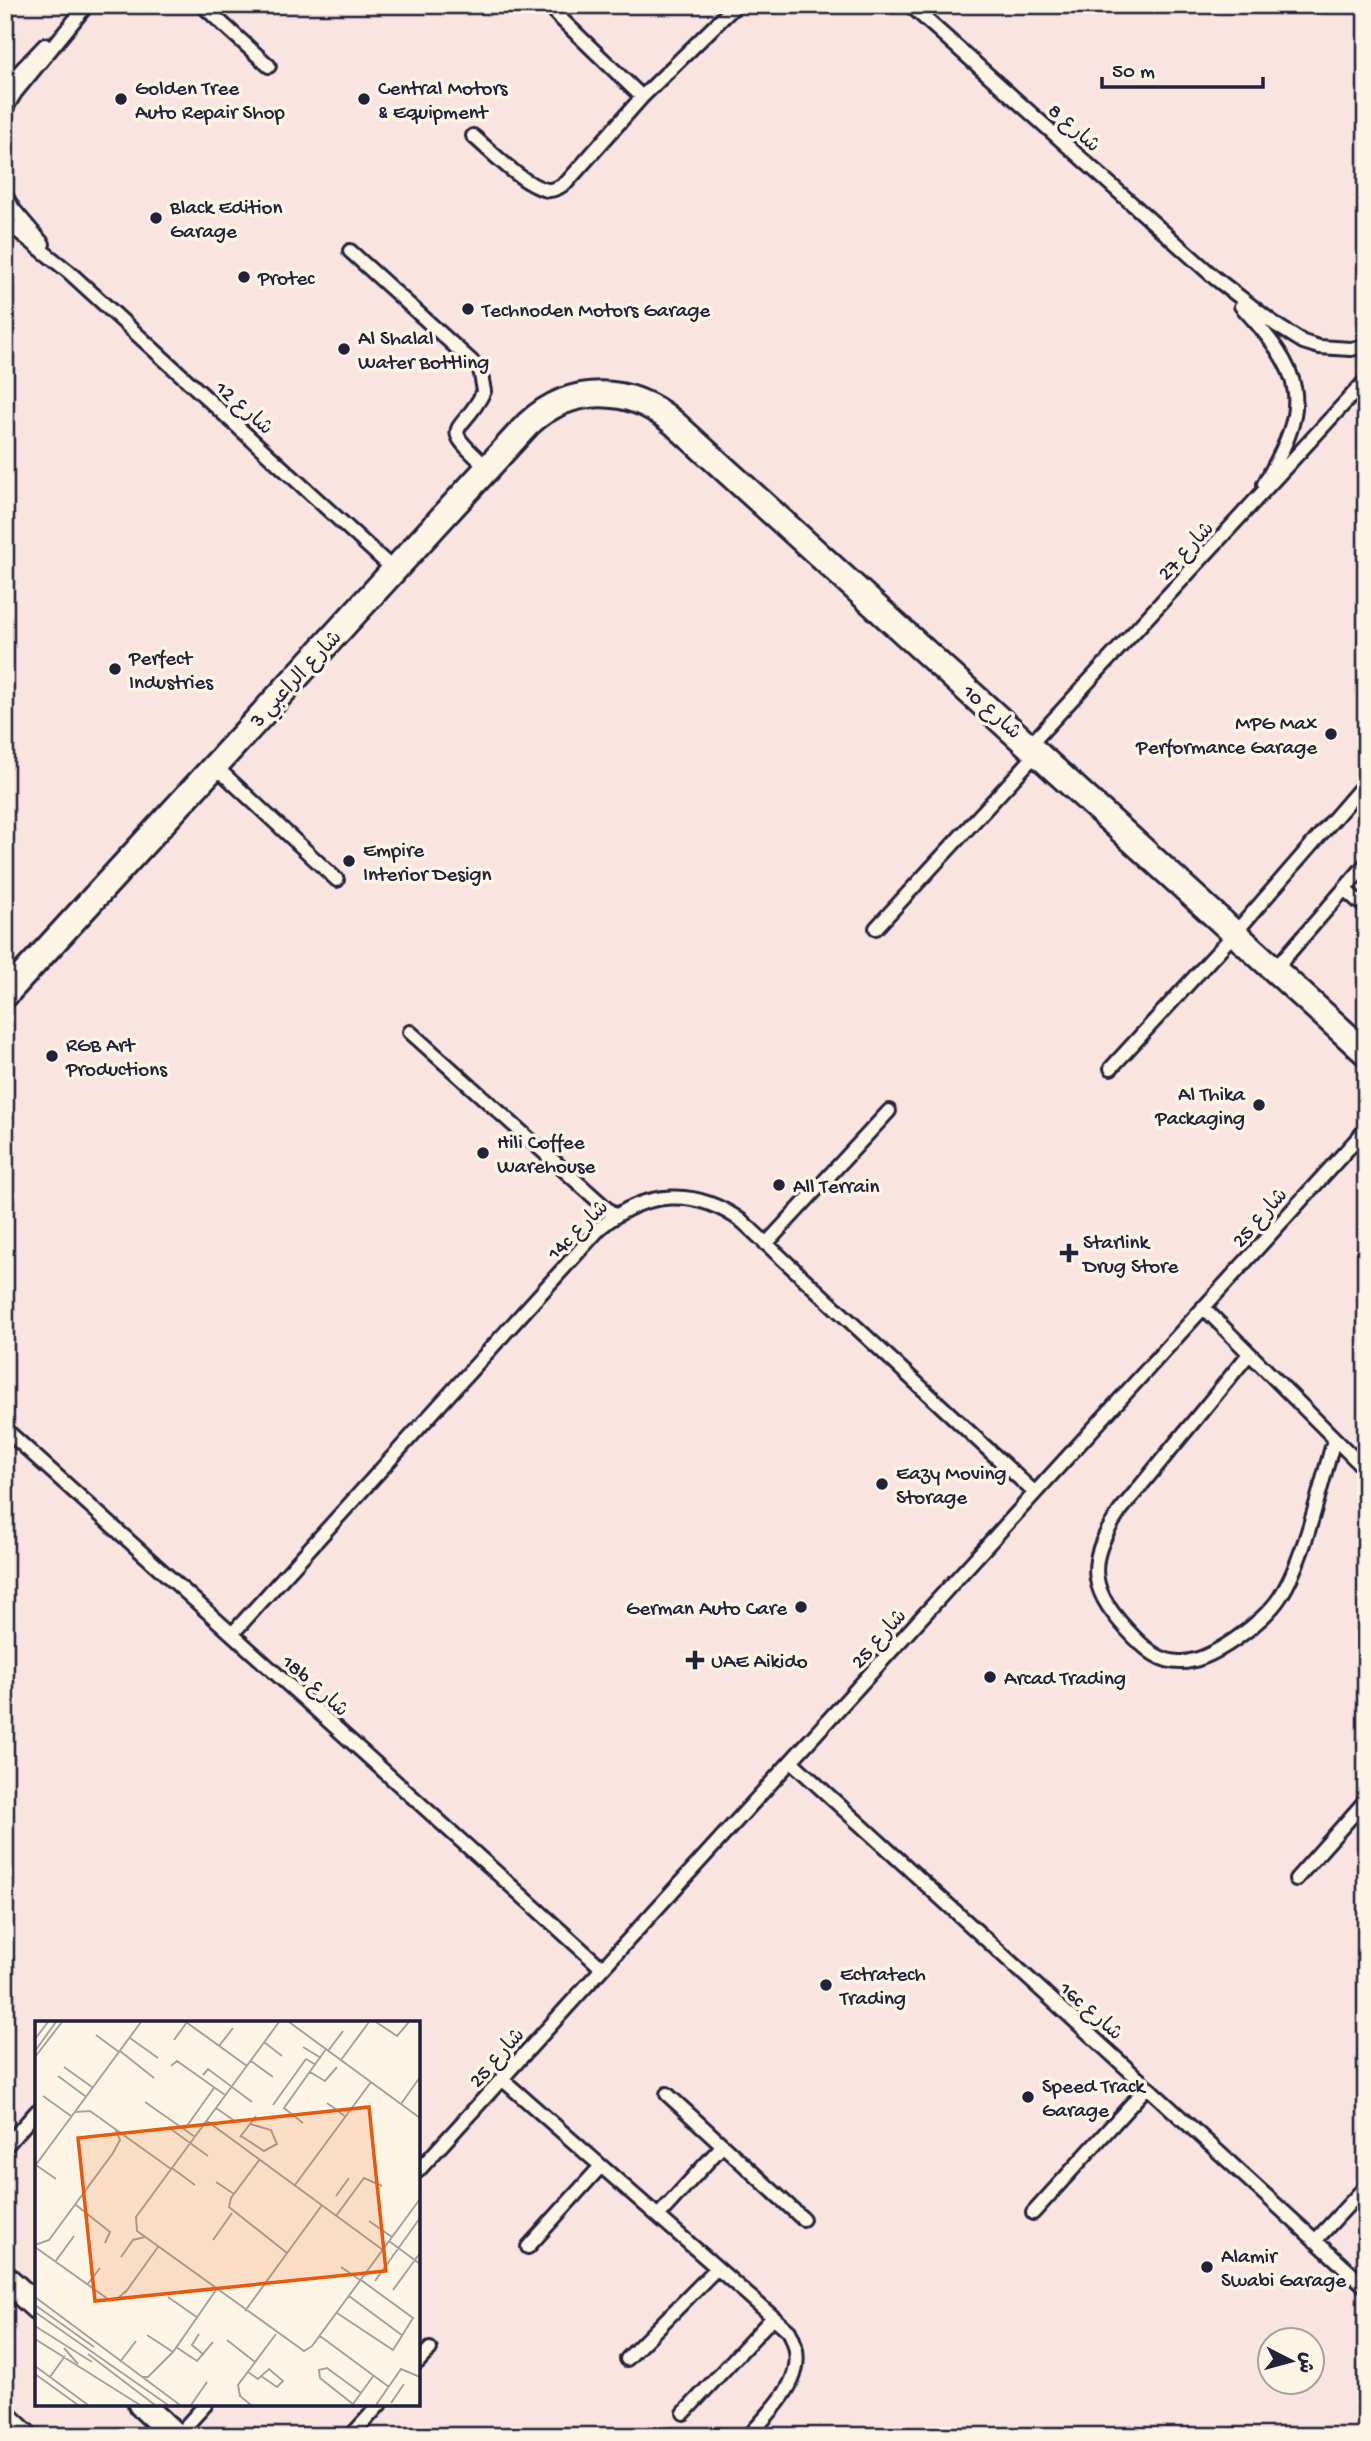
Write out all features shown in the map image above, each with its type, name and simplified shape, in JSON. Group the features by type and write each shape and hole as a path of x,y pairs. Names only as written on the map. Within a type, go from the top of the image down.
{"street":[{"name":"شارع الراعبي 3","path":"5,995 528,424 550,407 576,396 604,394"},
{"name":"شارع 10","path":"604,394 635,399 662,413 1034,748 1366,1053"},
{"path":"5,2278 35,2305"},
{"path":"143,2406 176,2436"}],"lane":[{"path":"202,5 269,66"},
{"path":"473,136 524,178 546,190 554,189 567,182 642,97 736,5"},
{"name":"شارع 8","path":"910,5 1215,278 1289,335 1303,342 1335,349 1366,346"},
{"path":"5,87 83,10"},
{"path":"5,110 15,93 83,10"},
{"path":"557,15 642,97"},
{"path":"5,195 23,222 69,272"},
{"path":"5,221 69,272"},
{"path":"350,251 480,369 485,383 484,391 457,424 456,434 460,442 488,468"},
{"name":"شارع 12","path":"69,272 394,570"},
{"name":"شارع 8","path":"1215,278 1277,346 1294,384 1295,412 1289,439 1249,509"},
{"name":"شارع 27","path":"876,928 1034,748 1366,380"},
{"path":"215,766 337,880"},
{"path":"1111,1068 1235,933 1366,782"},
{"path":"1275,969 1366,864"},
{"path":"1344,889 1366,908"},
{"path":"410,1032 615,1216"},
{"path":"766,1244 889,1111"},
{"name":"شارع 25","path":"420,2169 1366,1129"},
{"name":"14c شارع","path":"232,1634 615,1216 638,1203 662,1197 697,1199 729,1211 1035,1493"},
{"path":"1203,1307 1366,1470"},
{"path":"1249,1354 1120,1511 1103,1538 1096,1568 1102,1599 1110,1612 1144,1647 1166,1660 1192,1661 1246,1631 1270,1611 1293,1571 1334,1440"},
{"name":"18b شارع","path":"5,1429 603,1968"},
{"name":"16c شارع","path":"792,1762 1366,2287"},
{"path":"1296,1879 1366,1800"},
{"path":"502,2079 718,2268 793,2338 798,2365 792,2384 750,2436"},
{"path":"1033,2213 1147,2087"},
{"path":"667,2094 803,2218"},
{"path":"5,2147 35,2113"},
{"path":"658,2216 723,2145"},
{"path":"528,2247 601,2166"},
{"path":"1315,2241 1366,2186"},
{"path":"627,2359 718,2268"},
{"path":"684,2413 773,2317"},
{"path":"420,2360 430,2349"},
{"path":"176,2436 204,2406"},
{"path":"351,2436 378,2406"},
{"path":"5,2410 33,2436"}],"shaded area":[{"path":"5,5 1366,5 1366,2436 5,2436"}],"place":[{"name":"Golden Tree Auto Repair Shop","path":"121,99"},
{"name":"Central Motors & Equipment","path":"364,99"},
{"name":"Black Edition Garage","path":"156,218"},
{"name":"Protec","path":"244,277"},
{"name":"Technoden Motors Garage","path":"468,309"},
{"name":"Al Shalal Water Bottling","path":"344,349"},
{"name":"Perfect Industries","path":"115,669"},
{"name":"MPG Max Performance Garage","path":"1331,734"},
{"name":"Empire Interior Design","path":"349,861"},
{"name":"RGB Art Productions","path":"52,1056"},
{"name":"Al Thika Packaging","path":"1259,1105"},
{"name":"Hili Coffee Warehouse","path":"483,1153"},
{"name":"All Terrain","path":"779,1185"},
{"name":"Starlink Drug Store","path":"1069,1253"},
{"name":"Eazy Moving Storage","path":"882,1484"},
{"name":"German Auto Care","path":"801,1607"},
{"name":"UAE Aikido","path":"695,1660"},
{"name":"Arcad Trading","path":"990,1677"},
{"name":"Ectratech Trading","path":"826,1985"},
{"name":"Speed Track Garage","path":"1028,2097"},
{"name":"Alamir Swabi Garage","path":"1207,2267"}]}
